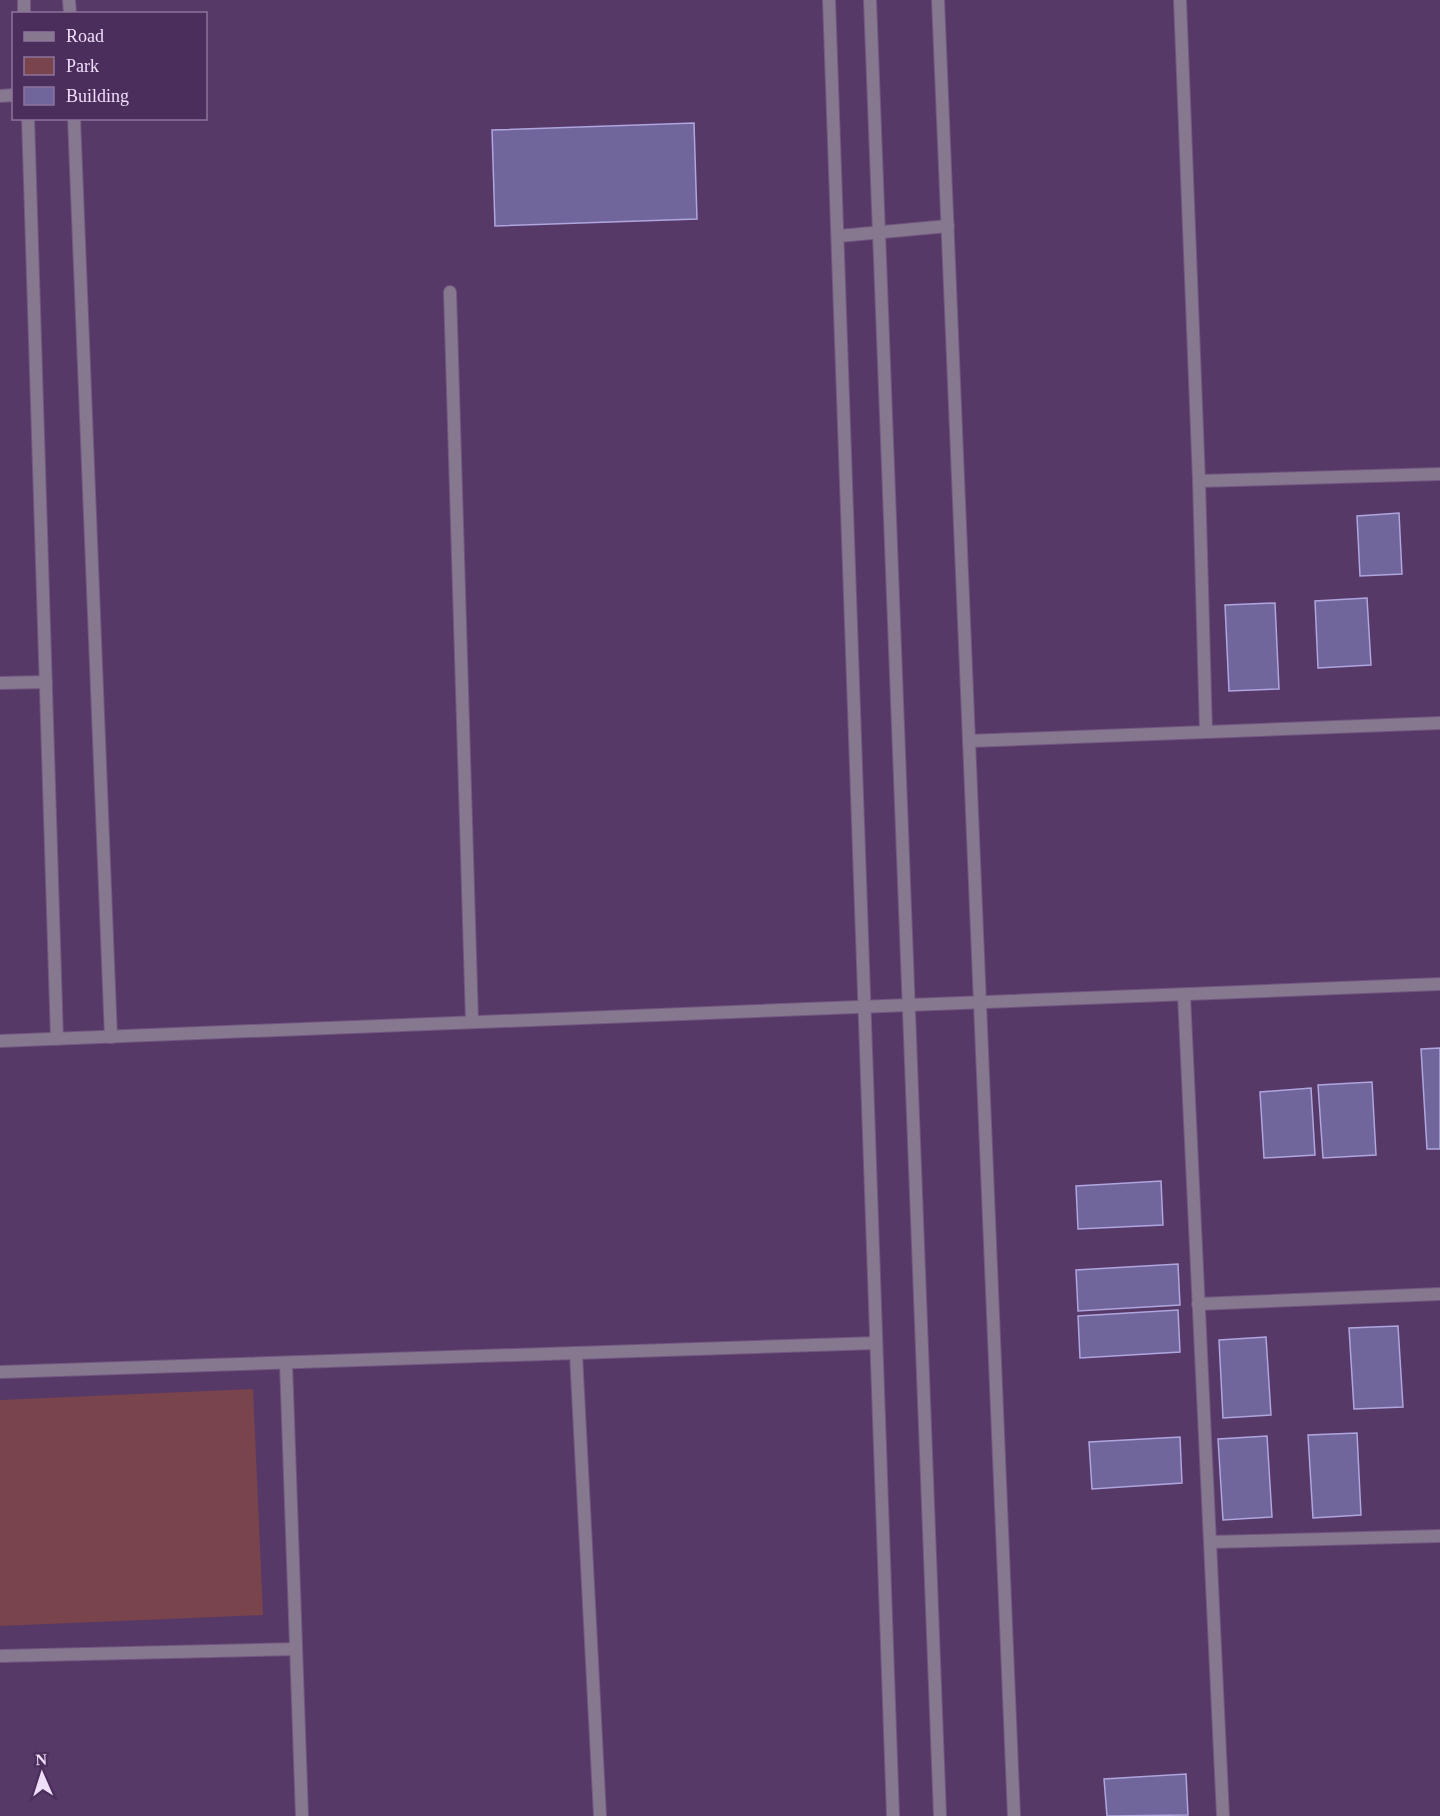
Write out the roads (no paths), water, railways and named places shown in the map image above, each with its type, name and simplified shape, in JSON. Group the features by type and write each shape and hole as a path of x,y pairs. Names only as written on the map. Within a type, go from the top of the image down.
{"street":[{"path":"829,0 893,1816"},
{"path":"870,0 940,1816"},
{"path":"938,0 1014,1816"},
{"path":"1180,0 1199,481 1206,732"},
{"path":"28,120 57,1039"},
{"path":"74,120 111,1037"},
{"path":"839,236 948,226"},
{"path":"450,292 472,1021"},
{"path":"1199,481 1440,474"},
{"path":"0,683 46,682"},
{"path":"969,741 1440,723"},
{"path":"0,1041 1440,984"},
{"path":"1184,994 1223,1816"},
{"path":"1198,1304 1440,1294"},
{"path":"0,1372 876,1343"},
{"path":"576,1354 600,1816"},
{"path":"286,1363 302,1816"},
{"path":"1210,1542 1440,1536"},
{"path":"0,1656 296,1649"}]}
